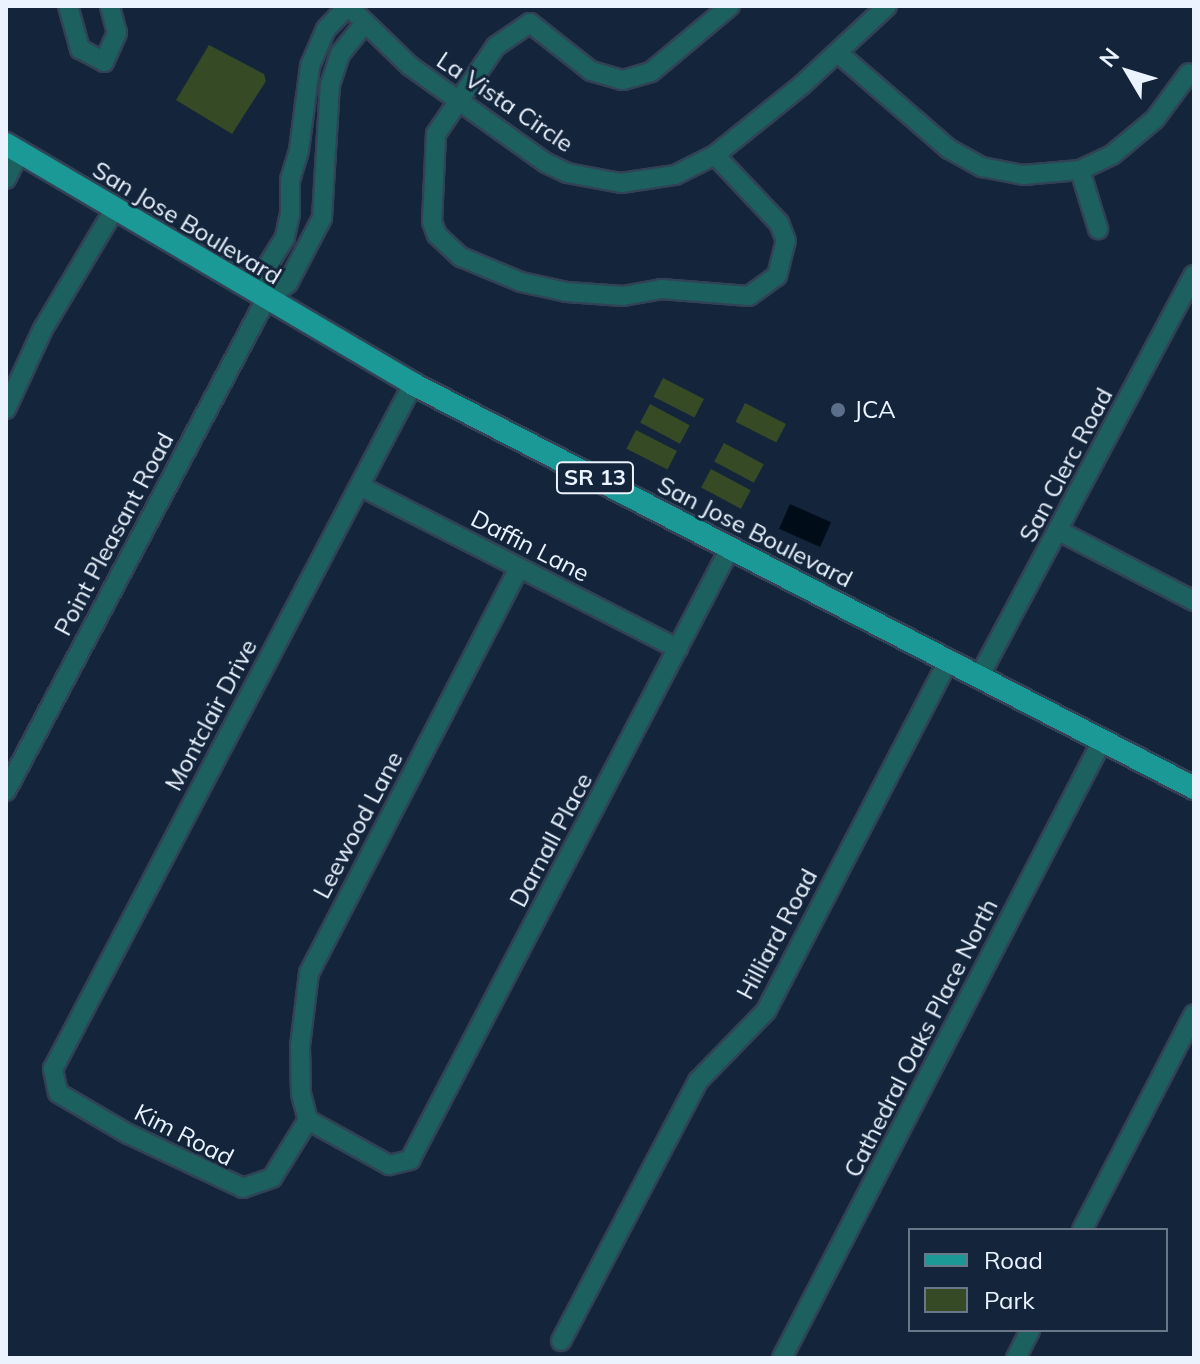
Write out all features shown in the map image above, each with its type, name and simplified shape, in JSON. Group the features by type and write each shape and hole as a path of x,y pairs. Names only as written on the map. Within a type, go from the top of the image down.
{"main road":[{"name":"San Jose Boulevard","path":"13,148 265,301 413,384 1194,788"}],"street":[{"path":"68,6 80,49 104,62 117,33 110,6"},
{"name":"La Vista Circle","path":"348,6 364,24 457,100 546,163 598,181 656,180 715,155 838,53 887,6"},
{"name":"Point Pleasant Road","path":"265,301 266,268 285,237 318,44 348,6"},
{"path":"715,155 779,223 786,241 777,276 749,296 661,289 623,296 578,293 478,267 437,235 429,207 436,134 501,40 529,15 591,71 623,80 651,72 730,6"},
{"name":"Point Pleasant Road","path":"6,791 265,301 288,283 322,218 328,95 340,54 364,24"},
{"path":"838,53 932,137 973,163 1023,175 1080,170 1112,155 1146,129 1189,73"},
{"path":"308,93 328,95"},
{"path":"6,179 13,148"},
{"path":"297,156 327,159"},
{"path":"1080,170 1098,229"},
{"path":"6,409 43,329 114,210"},
{"name":"San Clerc Road","path":"979,677 1194,275"},
{"name":"Montclair Drive","path":"53,1069 413,384"},
{"name":"Daffin Lane","path":"360,486 678,649"},
{"path":"1059,531 1194,601"},
{"name":"Darnall Place","path":"308,1120 389,1165 410,1160 730,548"},
{"name":"Leewood Lane","path":"308,1120 301,1094 300,1046 309,973 519,568"},
{"name":"Hilliard Road","path":"561,1341 698,1081 766,1011 948,661"},
{"name":"Cathedral Oaks Place North","path":"782,1358 1102,741"},
{"path":"1083,1228 1194,1014"},
{"name":"Kim Road","path":"53,1069 58,1093 118,1129 243,1188 272,1178 308,1120"},
{"path":"1016,1358 1029,1332"}],"green space":[{"path":"209,45 264,74 266,81 232,134 176,100"},
{"path":"663,378 704,399 694,418 653,397"},
{"path":"745,403 786,424 776,443 735,422"},
{"path":"650,404 690,425 680,444 640,423"},
{"path":"636,430 677,451 667,470 626,449"},
{"path":"724,443 764,464 754,483 714,462"},
{"path":"711,469 751,490 741,509 701,488"}],"shaded area":[{"path":"790,504 831,522 820,547 779,529"}],"place":[{"name":"JCA","path":"838,410"}]}
